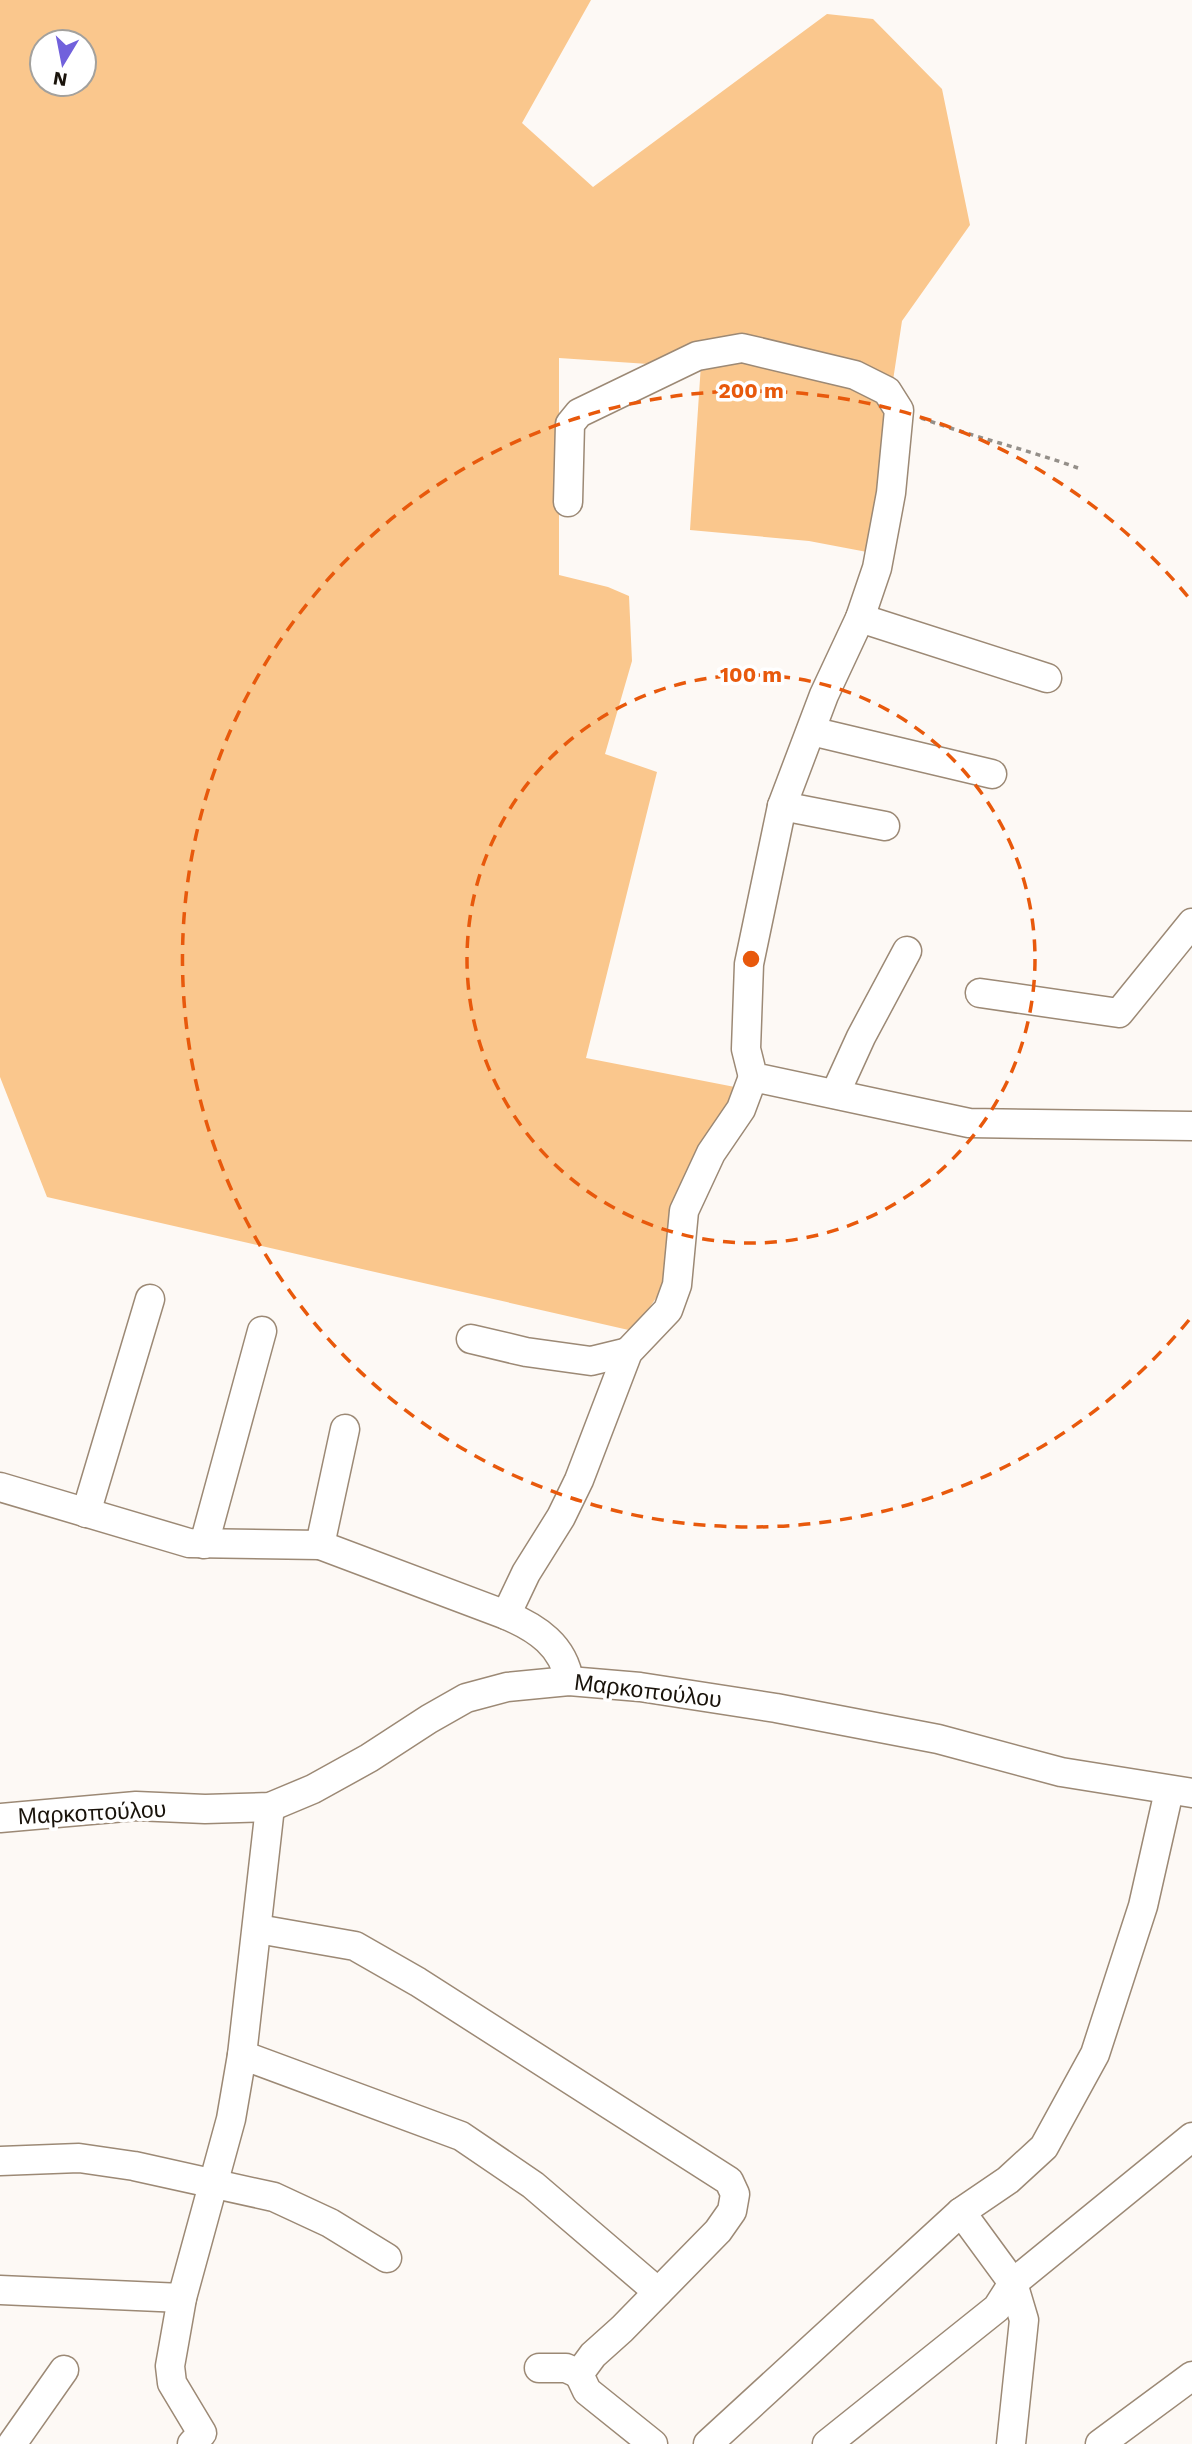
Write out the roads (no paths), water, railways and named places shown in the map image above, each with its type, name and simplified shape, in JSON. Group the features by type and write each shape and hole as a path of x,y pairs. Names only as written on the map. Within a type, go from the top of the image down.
{"street":[{"path":"506,1615 526,1573 561,1517 579,1480 628,1352 668,1310 677,1285 684,1211 711,1153 741,1109 753,1077 746,1049 749,964 782,806 824,695 860,618 877,568 891,493 899,410 887,391 855,375 741,348 698,356 579,413 570,424 568,502"},
{"path":"860,618 1047,678"},
{"path":"811,731 992,775"},
{"path":"782,806 885,826"},
{"path":"979,993 1119,1013 1192,923"},
{"path":"835,1094 861,1037 907,951"},
{"path":"753,1077 970,1122 1192,1126"},
{"path":"86,1513 150,1299"},
{"path":"204,1544 262,1331"},
{"path":"471,1339 526,1352 591,1360 628,1352"},
{"path":"320,1545 345,1429"},
{"path":"0,1488 189,1543 320,1545 522,1622 554,1644 567,1666 569,1681"},
{"name":"Μαρκοπούλου","path":"0,1818 136,1806 205,1809 270,1807 324,1783 369,1758 429,1718 466,1698 507,1687 569,1681 640,1687 776,1708 938,1739 1061,1772 1180,1792"},
{"path":"708,2444 961,2212 1008,2180 1044,2147 1095,2054 1180,1792"},
{"path":"204,2440 172,2383 170,2366 183,2298 231,2119 258,1928 270,1807"},
{"path":"258,1928 355,1946 418,1982 729,2180 734,2194 732,2211 718,2231 593,2355 579,2374"},
{"path":"242,2055 461,2136 533,2185 659,2292"},
{"path":"827,2444 997,2308 1013,2283 1192,2137"},
{"path":"0,2161 79,2158 134,2166 274,2197 330,2223 387,2259"},
{"path":"961,2212 1013,2283 1024,2320 1011,2444"},
{"path":"0,2290 183,2298"},
{"path":"540,2368 566,2368 579,2374 587,2391 653,2444"},
{"path":"12,2444 64,2370"},
{"path":"1100,2444 1192,2376"}]}
